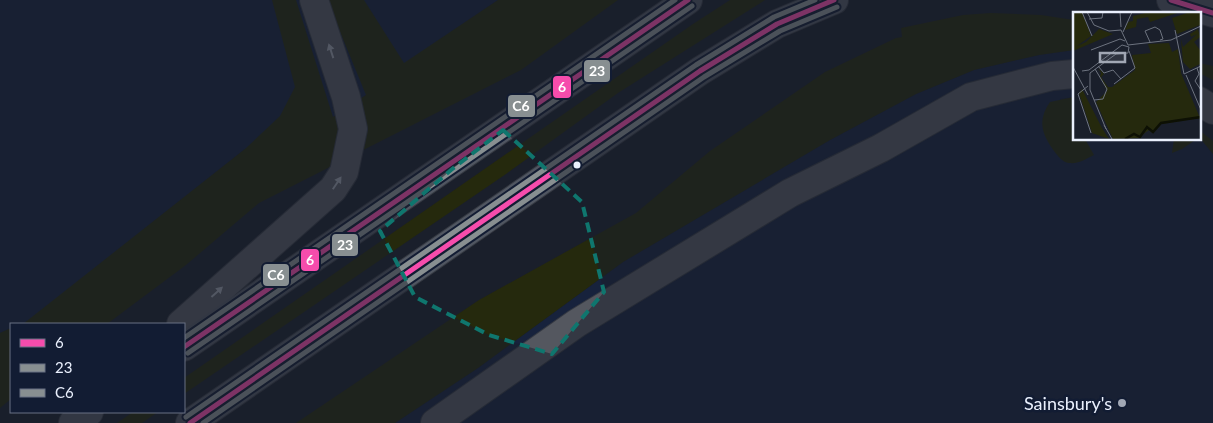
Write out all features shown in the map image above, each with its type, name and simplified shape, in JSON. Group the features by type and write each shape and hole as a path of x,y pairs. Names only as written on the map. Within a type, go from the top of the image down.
{"highway":[{"path":"185,346 688,0"},
{"path":"190,423 700,71 777,24 834,0"},
{"path":"1171,0 1213,13"},
{"path":"72,423 87,413"}],"lane":[{"path":"181,323 333,189 344,172 353,129 346,97 314,0"},
{"path":"435,423 593,313 790,193 881,148 971,97 1052,76 1073,74"},
{"path":"1200,102 1213,110"},
{"path":"72,423 82,413"}],"highlighted area":[{"path":"503,130 582,202 604,292 552,354 489,335 415,297 380,231 451,170"}],"shaded area":[{"path":"0,0 498,0 404,64 366,95 332,118 245,149 26,323 10,323 10,328 0,333"},
{"path":"1073,50 1073,97 1060,99 1073,140 1200,140 1200,137 1213,154 1213,423 395,423 478,368 623,262 830,140 916,94 974,70 1039,55"}],"green space":[{"path":"272,0 296,0 333,117 366,95 327,0 364,0 404,63 498,0 618,0 521,70 259,203 186,265 108,323 24,323 245,149 280,116 295,87"},
{"path":"730,0 765,0 618,93 506,174 185,393 185,377"},
{"path":"991,13 1041,15 1073,20 1073,50 1039,55 974,70 916,94 830,140 623,262 478,368 395,423 296,423 479,300 636,213 710,151 825,72 896,38 902,37 901,28 963,15"},
{"path":"1200,63 1213,66 1213,80 1200,74"},
{"path":"1073,97 1073,140 1086,140 1094,155 1079,162 1069,163 1060,158 1054,151 1046,139 1042,121 1050,102"},
{"path":"1200,131 1213,141 1213,154 1200,138"},
{"path":"1174,140 1196,140 1182,149 1172,153"},
{"path":"10,328 10,400 0,408 0,333"},
{"path":"132,413 157,413 142,423 117,423"}],"transit line":[{"name":"C6","path":"185,337 675,0"},
{"name":"6","path":"185,346 688,0"},
{"name":"C6","path":"186,417 696,65 774,17 815,0"},
{"name":"6","path":"190,423 700,71 777,24 834,0"},
{"name":"6","path":"1171,0 1213,13"},
{"name":"23","path":"188,353 692,6"},
{"name":"23","path":"203,423 704,77 780,31 837,7"}],"place":[{"name":"Sainsbury's","path":"1122,403"}]}
